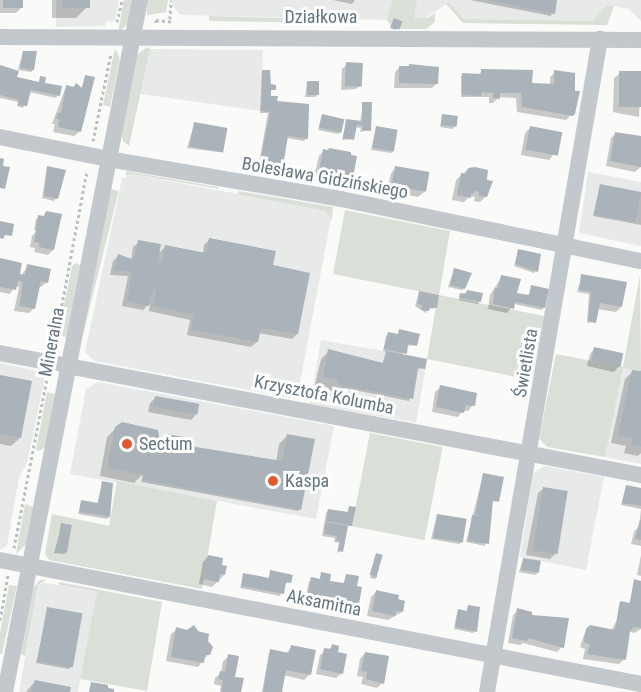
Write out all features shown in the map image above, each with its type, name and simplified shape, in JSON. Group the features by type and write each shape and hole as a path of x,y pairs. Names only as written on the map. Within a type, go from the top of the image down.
{"street":[{"name":"Mineralna","path":"5,692 140,0"},
{"name":"Działkowa","path":"0,37 641,40"},
{"name":"Świetlista","path":"487,692 600,39"},
{"name":"Bolesława Gidzińskiego","path":"0,137 108,159 341,199 641,261"},
{"name":"Krzysztofa Kolumba","path":"0,353 641,475"},
{"name":"Aksamitna","path":"7,562 641,684"}],"path":[{"path":"115,31 122,0"},
{"path":"170,20 171,0"},
{"path":"92,149 112,48"},
{"path":"52,354 89,163"},
{"path":"0,620 7,562 49,370"}],"shaded area":[{"path":"56,0 119,0 115,21 106,22 105,26 56,27"},
{"path":"124,0 132,0 128,24 118,32"},
{"path":"147,0 168,0 166,12 147,15"},
{"path":"173,0 641,0 641,21 629,9 607,5 592,21 464,19 449,2 410,29 392,29 387,20 181,15 172,5"},
{"path":"393,0 417,0 414,18 428,18 435,13 435,22 426,29 399,29 402,20 394,18 391,26 387,20"},
{"path":"449,2 464,19 592,21 607,5 614,6 607,25 463,23 446,4"},
{"path":"209,16 347,20 345,23 209,21"},
{"path":"147,47 150,49 129,146 123,141 121,131 137,55"},
{"path":"115,48 120,59 110,107 103,105"},
{"path":"150,49 263,50 261,111 140,94"},
{"path":"126,171 220,189 132,174 126,176"},
{"path":"588,172 641,182 641,246 579,233"},
{"path":"132,174 327,211 331,219 298,393 290,398 94,361 85,352 122,179"},
{"path":"111,189 119,191 82,339 74,337"},
{"path":"239,191 333,207 332,220 326,211 237,194"},
{"path":"345,210 450,231 439,295 544,316 532,380 427,359 438,295 333,274"},
{"path":"76,263 80,265 66,337 58,335 72,266"},
{"path":"640,275 641,371 623,368 605,457 547,447 539,438 556,354 623,367"},
{"path":"321,340 427,359 416,423 310,404"},
{"path":"0,363 46,373 27,463 19,478 7,545 2,549 0,549"},
{"path":"623,367 641,371 641,464 605,457"},
{"path":"98,382 334,426 316,519 70,474 86,389"},
{"path":"47,392 55,394 45,447 39,451 36,450"},
{"path":"370,433 443,447 425,540 352,526"},
{"path":"544,466 604,477 586,570 520,557 533,473"},
{"path":"117,481 217,501 202,589 49,560 45,553 52,514 109,526"},
{"path":"25,504 33,507 26,544 16,554"},
{"path":"40,580 46,580 38,585 25,656 20,654 32,589"},
{"path":"59,582 162,602 147,691 80,679 97,592 59,585"},
{"path":"45,583 97,592 78,692 19,692 38,585"},
{"path":"9,585 17,586 2,654 0,654 0,633"}],"building":[{"path":"3,0 23,0 23,8 3,8"},
{"path":"62,0 90,0 90,8 62,8"},
{"path":"487,0 557,0 555,14"},
{"path":"394,18 402,21 399,30 391,26"},
{"path":"23,51 37,51 34,70 20,68"},
{"path":"346,62 363,63 362,87 345,86"},
{"path":"409,64 439,67 438,84 399,83 399,66 409,66"},
{"path":"0,65 19,71 17,77 39,82 40,76 46,77 45,83 62,86 60,96 31,90 27,106 18,105 19,100 0,95"},
{"path":"481,69 533,70 532,83 554,84 554,70 575,73 575,91 580,91 575,114 573,116 522,107 521,93 500,93 500,99 493,98 493,93 482,92 481,96 462,95 462,73 481,74"},
{"path":"262,70 270,70 271,84 276,85 276,90 271,90 271,96 278,96 277,101 309,104 308,139 288,136 283,166 260,161 270,112 261,111"},
{"path":"619,71 641,71 641,107 619,107"},
{"path":"85,75 95,77 81,132 58,127 59,119 56,119 58,113 61,113 66,85 74,87 76,83 82,88"},
{"path":"307,81 319,81 319,95 307,95"},
{"path":"362,102 372,102 371,131 362,130 363,126 357,125 354,140 343,138 346,119 362,121"},
{"path":"322,114 344,119 341,133 319,128"},
{"path":"442,114 458,116 457,127 441,125"},
{"path":"194,122 227,128 223,153 190,147"},
{"path":"376,126 398,130 394,151 372,148"},
{"path":"530,126 562,132 558,156 525,150"},
{"path":"615,132 641,136 641,167 610,161"},
{"path":"329,148 351,152 351,155 357,156 353,178 319,172 323,149 328,150"},
{"path":"0,158 4,159 3,166 10,167 5,189 0,188"},
{"path":"47,166 66,170 58,199 44,196"},
{"path":"395,166 429,172 426,192 392,186"},
{"path":"468,168 488,170 487,180 493,181 487,197 479,196 479,192 476,191 471,194 471,198 457,195 461,173 466,174"},
{"path":"600,184 641,192 635,222 594,214"},
{"path":"46,211 62,214 54,250 39,247 39,243 34,242 38,215 44,216"},
{"path":"0,221 14,224 12,236 5,235 3,239 0,238"},
{"path":"209,238 276,251 273,265 310,273 298,334 261,328 258,342 191,330 194,315 153,306 156,290 153,289 149,306 127,301 132,271 115,271 118,254 134,260 138,240 161,244 158,261 162,262 165,245 206,253"},
{"path":"518,249 541,254 538,272 515,264"},
{"path":"0,258 22,263 20,274 25,275 27,264 51,269 48,283 41,281 35,309 19,306 23,282 18,281 16,290 0,287"},
{"path":"454,268 472,273 465,289 450,285"},
{"path":"581,274 627,282 622,307 600,303 596,323 588,321 591,292 579,290"},
{"path":"501,275 521,279 517,293 529,295 531,285 549,289 545,308 515,302 514,309 493,304 495,288 498,288"},
{"path":"467,290 483,293 481,302 459,298 460,293 466,294"},
{"path":"419,291 439,295 437,308 430,307 429,311 421,310 422,305 417,304"},
{"path":"399,329 420,334 417,346 408,344 407,354 384,349 388,332 398,334"},
{"path":"594,347 623,353 620,367 591,361"},
{"path":"328,349 383,363 386,351 427,359 425,369 416,367 418,369 413,399 346,386 343,388 335,379 323,377"},
{"path":"632,370 641,371 641,447 631,445 633,438 618,435"},
{"path":"0,375 32,381 21,438 0,434"},
{"path":"440,385 477,393 475,406 466,405 464,413 436,407"},
{"path":"155,396 199,404 197,415 153,407"},
{"path":"122,422 158,430 160,441 167,442 168,434 192,439 190,446 282,461 287,434 315,439 301,510 143,480 144,475 107,468 115,427"},
{"path":"483,473 504,477 499,502 493,500 489,544 468,541"},
{"path":"102,481 113,483 110,517 79,512 81,500 98,503"},
{"path":"626,485 641,488 641,506 622,503"},
{"path":"543,487 568,491 558,554 533,550"},
{"path":"349,506 356,507 352,526 326,521 328,509 348,512"},
{"path":"437,514 467,519 463,542 433,538"},
{"path":"641,520 641,540 635,539"},
{"path":"326,522 348,526 343,552 338,551 340,541 336,541 337,536 324,534"},
{"path":"61,523 72,525 67,552 56,551"},
{"path":"376,553 383,555 376,577 370,575"},
{"path":"208,555 223,558 222,565 227,566 225,575 220,574 219,582 203,579"},
{"path":"523,558 541,561 539,573 521,570"},
{"path":"270,570 293,575 291,583 286,582 284,594 241,586 243,573 269,578"},
{"path":"321,572 331,574 330,581 344,583 346,574 359,576 357,586 362,587 358,609 307,599 311,577 320,579"},
{"path":"634,579 641,581 641,628 634,627 630,631 626,660 587,654 590,644 584,642 586,629 590,625 615,630 620,601 630,603"},
{"path":"376,590 399,595 398,599 405,601 403,612 396,611 395,616 372,611"},
{"path":"468,605 480,607 477,632 455,627 458,609 467,611"},
{"path":"47,607 82,613 73,667 37,661"},
{"path":"517,608 532,612 532,615 569,618 564,648 528,638 527,641 512,638"},
{"path":"194,625 198,631 209,634 208,641 213,647 210,655 205,655 204,663 171,657 176,627 187,630"},
{"path":"332,644 339,646 338,652 347,654 343,674 320,669 324,648 331,649"},
{"path":"291,645 316,650 311,675 286,670 282,692 263,692 270,649 289,653"},
{"path":"365,652 389,656 384,684 366,679 367,672 361,671"},
{"path":"228,654 239,656 235,677 244,678 241,692 221,692 223,680 218,679 220,671 225,672"},
{"path":"35,680 71,687 70,692 32,692"},
{"path":"91,682 108,685 108,688 114,689 114,692 89,692"}],"place":[{"name":"Sectum","path":"127,444"},
{"name":"Kaspa","path":"273,481"}]}
